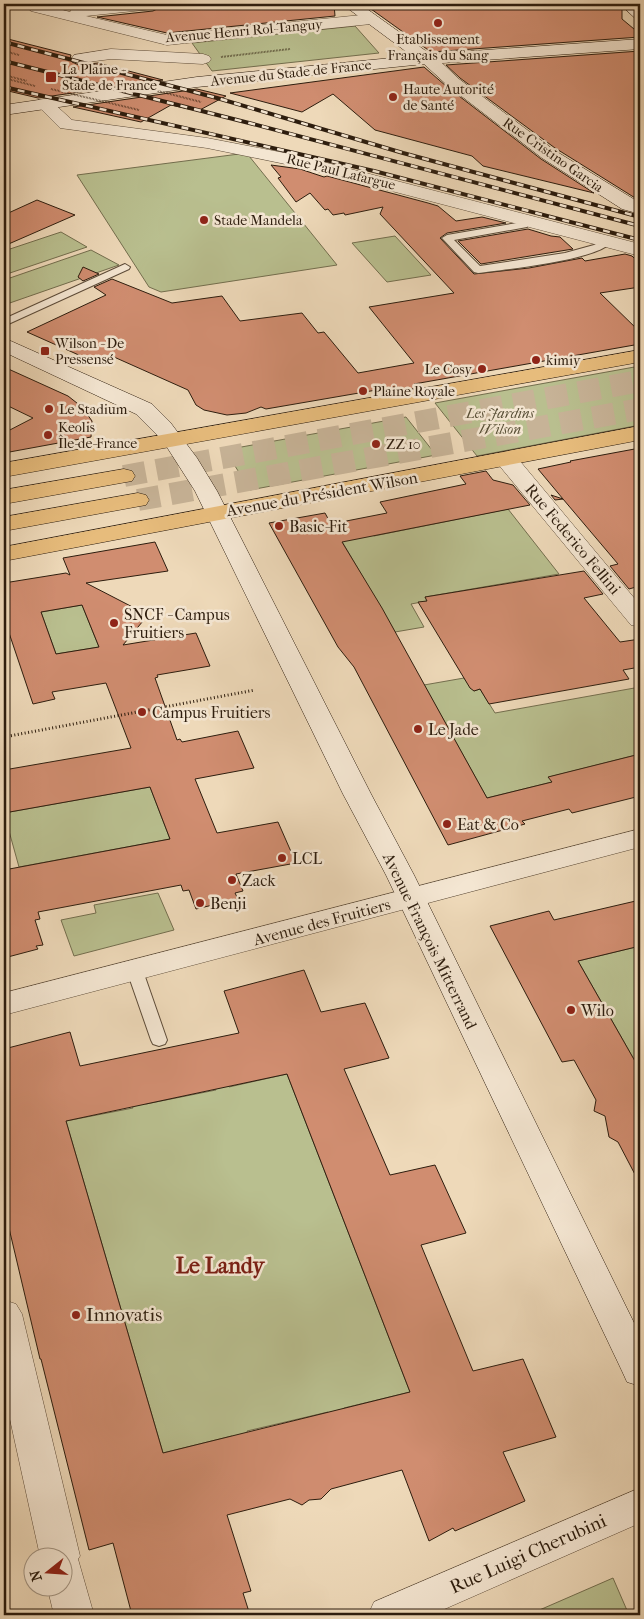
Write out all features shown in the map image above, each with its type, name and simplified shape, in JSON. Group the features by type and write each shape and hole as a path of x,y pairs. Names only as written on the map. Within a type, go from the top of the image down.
{"main road":[{"path":"4,470 640,356"},
{"name":"Avenue du Président Wilson","path":"4,554 640,433"},
{"path":"4,497 124,476"},
{"path":"4,524 138,500"}],"street":[{"name":"Avenue Henri Rol-Tanguy","path":"34,4 36,8 57,14 167,40 371,19"},
{"path":"57,14 152,4"},
{"name":"Rue Cristino Garcia","path":"351,4 426,58 448,75 453,82 548,154 628,205 640,209"},
{"path":"627,4 640,15"},
{"name":"Avenue du Stade de France","path":"4,110 48,96 426,58 640,44"},
{"path":"80,58 112,54 191,54 208,76"},
{"name":"Rue Paul Lafargue","path":"48,96 66,124 184,138 253,151 364,177 640,250"},
{"name":"Avenue François Mitterrand","path":"4,344 144,409 160,422 206,491 411,898 462,1007 640,1371"},
{"name":"Rue Federico Fellini","path":"506,459 640,620"},
{"name":"Avenue des Fruitiers","path":"4,1004 640,838"},
{"path":"4,1314 58,1546"},
{"name":"Rue Luigi Cherubini","path":"388,1615 640,1505"},
{"path":"69,1596 74,1615"}],"lane":[{"path":"522,226 447,238 478,270 580,253 602,246 607,242"},
{"path":"4,323 125,267"},
{"path":"135,971 159,1040"}],"path":[{"path":"191,54 290,49"},
{"path":"4,51 20,54"},
{"path":"4,77 18,80 13,78"},
{"path":"4,77 27,81"},
{"path":"4,77 29,85"},
{"path":"131,84 201,102"},
{"path":"48,96 139,110"},
{"path":"4,737 255,690"}],"green space":[{"path":"355,26 379,53 212,71 192,43"},
{"name":"Stade Mandela","path":"239,154 249,156 337,265 161,292 149,287 77,175"},
{"path":"61,232 87,247 4,275 4,251"},
{"path":"395,236 431,275 387,282 352,243"},
{"path":"91,250 119,265 4,305 4,277 7,279"},
{"name":"Les Jardins Wilson","path":"640,366 640,425 477,456 435,403"},
{"path":"406,417 436,455 250,490 225,450"},
{"path":"508,509 559,574 425,597 427,601 411,604 424,627 395,632 340,538 370,533 374,536"},
{"path":"82,605 99,647 56,654 41,612"},
{"path":"464,678 474,691 480,689 495,713 640,687 640,704 637,705 640,710 640,754 549,777 552,782 487,798 424,685"},
{"path":"150,787 170,839 19,867 4,813"},
{"path":"158,893 174,930 74,956 61,920 96,913 94,905"},
{"path":"640,946 640,1070 578,961"},
{"path":"287,1074 410,1392 344,1408 349,1423 334,1427 328,1412 247,1431 253,1447 237,1452 232,1436 163,1453 66,1121 133,1108 128,1096 146,1104 216,1090 212,1079 225,1075 229,1087"},
{"path":"613,1578 629,1615 528,1615"}],"building":[{"path":"214,4 334,4 335,16 167,33 97,17 153,11 159,8"},
{"path":"364,4 618,4 622,8 622,19 640,34 640,37 431,52"},
{"path":"4,38 71,55 70,59 72,62 79,65 98,63 163,80 38,98 4,90"},
{"path":"640,51 640,201 555,148 460,78 446,65"},
{"path":"424,67 541,159 594,193 483,166 472,156 375,130 333,94 302,112 230,93"},
{"path":"197,89 226,96 198,111 171,105 141,122 73,107"},
{"path":"271,165 300,169 324,177 327,176 438,206 456,221 482,217 506,223 447,233 440,238 474,274 529,268 582,258 585,261 625,254 632,256 640,264 640,287 600,293 640,332 640,344 414,384 417,388 392,392 388,388 266,409 261,407 246,413 227,415 204,410 196,405 188,390 114,357 99,364 27,332 106,295 94,287 112,279 172,303 222,296 240,321 302,313 318,333 324,332 358,373 414,363 369,307 454,293 380,214 383,207 345,215 344,213 333,215 328,209 325,210 310,193 296,202 278,178 281,177"},
{"path":"37,200 75,215 4,246 4,215"},
{"path":"528,229 560,237 573,249 481,264 458,241"},
{"path":"83,267 99,274 83,281 78,277"},
{"name":"Le Stadium","path":"4,367 68,396 82,407 92,421 91,437 4,453 4,433 33,418 4,404"},
{"path":"640,448 640,592 636,587 629,589 610,566 618,564 538,469"},
{"path":"486,471 493,480 513,485 530,505 342,542 382,608 487,798 552,782 548,777 640,754 640,796 572,813 569,809 522,821 525,824 448,845 354,667 338,647 269,523 325,513 331,524 387,513 380,502 466,484 460,476"},
{"path":"551,495 563,499 555,500"},
{"path":"155,542 168,571 86,583 148,615 123,645 196,633 210,666 157,675 158,677 155,678 177,740 180,739 182,742 238,731 254,768 195,779 217,833 278,822 296,863 236,874 243,891 235,893 238,899 196,909 189,890 183,891 181,885 38,912 40,919 35,920 43,945 36,946 38,949 4,958 4,870 170,839 150,787 4,813 4,770 131,748 106,683 52,692 55,699 33,704 4,618 4,583 66,573 70,575 63,558","holes":["82,605 99,647 56,654 41,612"]},
{"path":"584,571 603,594 584,598 620,642 640,639 640,667 623,670 629,679 489,704 480,689 474,691 470,688 418,602 427,601 425,597"},
{"name":"Wilo","path":"640,900 640,946 578,961 640,1070 640,1184 618,1142 609,1137 605,1116 594,1111 596,1100 574,1060 562,1062 490,926 549,911 554,920"},
{"name":"Innovatis","path":"304,970 321,1012 365,1003 389,1058 344,1069 390,1175 435,1165 466,1233 421,1245 473,1371 523,1359 556,1437 503,1452 525,1501 455,1531 453,1528 429,1541 402,1470 331,1489 321,1499 309,1500 302,1505 290,1499 227,1515 251,1591 243,1593 250,1615 132,1615 113,1543 89,1550 40,1359 4,1207 4,1049 70,1032 80,1066 239,1033 224,991","holes":["287,1074 410,1392 163,1453 66,1121"]}],"tunnel":[{"path":"124,476 640,381"},
{"path":"138,500 640,409"}],"railway":[{"path":"4,42 217,98 403,153 640,217"},
{"path":"4,61 253,124 640,226"},
{"path":"4,87 374,171 640,240"}],"place":[{"name":"Etablissement Français du Sang","path":"438,23"},
{"name":"La Plaine - Stade de France","path":"51,77"},
{"name":"Haute Autorité de Santé","path":"393,97"},
{"name":"Stade Mandela","path":"204,220"},
{"name":"Wilson - De Pressensé","path":"45,351"},
{"name":"kimiy","path":"536,360"},
{"name":"Le Cosy","path":"482,369"},
{"name":"Plaine Royale","path":"363,391"},
{"name":"Le Stadium","path":"49,409"},
{"name":"Keolis Île-de-France","path":"48,435"},
{"name":"ZZ 10","path":"376,444"},
{"name":"Basic-Fit","path":"279,526"},
{"name":"SNCF - Campus Fruitiers","path":"114,623"},
{"name":"Campus Fruitiers","path":"142,712"},
{"name":"Le Jade","path":"418,729"},
{"name":"Eat & Co","path":"447,824"},
{"name":"LCL","path":"282,858"},
{"name":"Zack","path":"232,880"},
{"name":"Benji","path":"200,903"},
{"name":"Wilo","path":"571,1010"},
{"name":"Innovatis","path":"76,1315"}],"district":[{"name":"Le Landy","path":"220,1266"}]}
